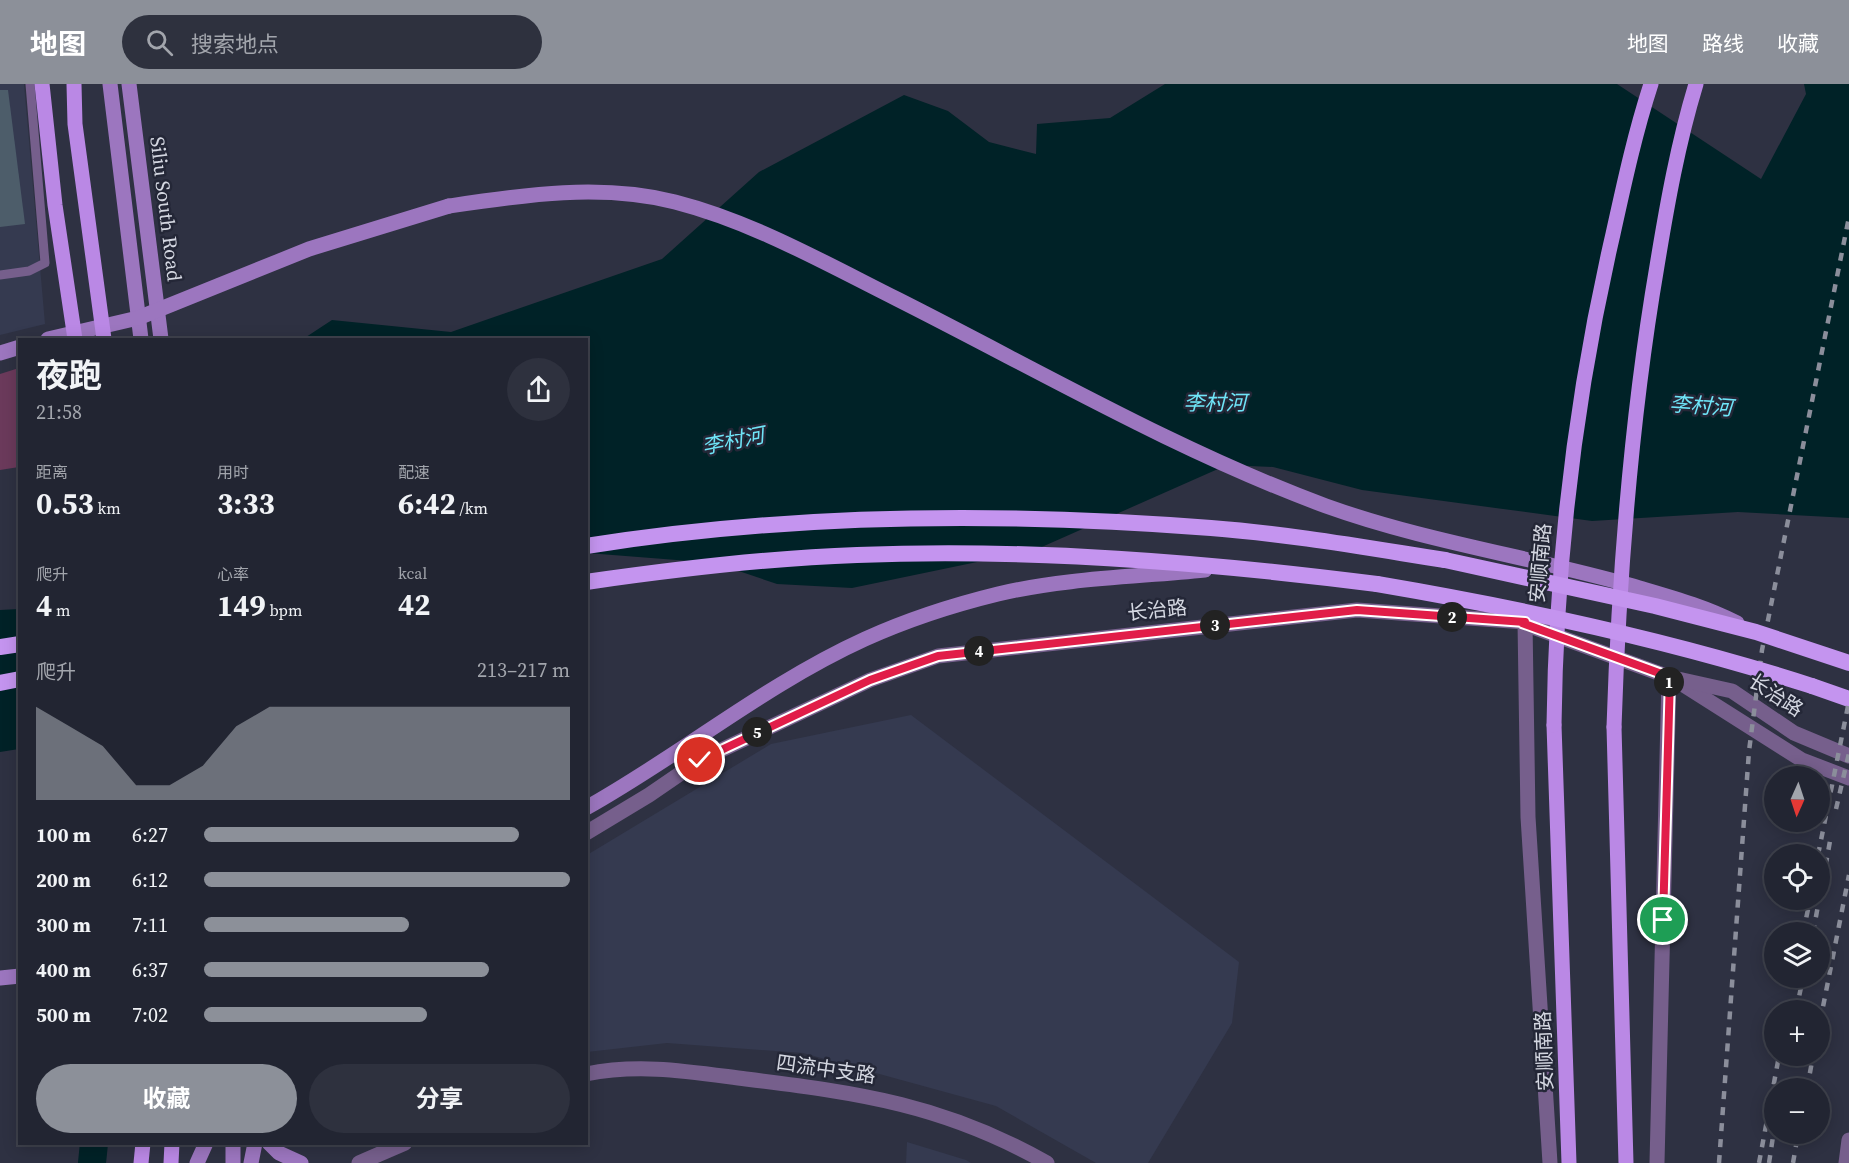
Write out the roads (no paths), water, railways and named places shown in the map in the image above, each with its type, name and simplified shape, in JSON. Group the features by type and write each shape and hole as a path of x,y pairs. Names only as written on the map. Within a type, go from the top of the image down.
{"highway":[{"path":"588,546 762,526 880,518 1031,518 1213,528 1445,560 1655,606 1756,632 1849,663"},
{"path":"588,582 765,561 858,555 1037,555 1237,566 1377,584 1483,602 1656,640 1743,664 1849,699"},
{"path":"0,647 18,644"},
{"path":"0,683 18,679"}],"main road":[{"path":"42,84 55,205 75,338"},
{"path":"74,84 75,124 104,338"},
{"name":"Siliu South Road","path":"110,84 141,338"},
{"name":"Siliu South Road","path":"129,84 161,338"},
{"name":"安顺南路","path":"1569,1163 1554,725 1556,623 1572,449 1595,312 1651,84"},
{"path":"1626,1163 1614,727 1621,566 1646,331 1668,202 1696,84"},
{"path":"53,338 138,318 309,249 449,206 515,196 578,192 627,194 675,202 782,241 1145,425 1327,506 1387,526 1475,549 1588,573 1694,603 1756,632"},
{"path":"0,353 18,348"},
{"path":"588,807 821,661 866,639 924,616 999,594 1070,583 1237,566"},
{"path":"0,978 18,976"},
{"path":"141,1163 143,1145"},
{"path":"171,1163 172,1145"},
{"path":"197,1163 205,1145"},
{"path":"233,1145 233,1163"},
{"path":"251,1163 255,1145"},
{"path":"272,1145 279,1153 301,1163"}],"street":[{"name":"长治路","path":"588,832 650,795 700,760 840,694 938,656 1357,610 1525,622 1522,623 1670,677 1732,691 1794,733 1849,756"},
{"path":"1525,622 1528,817 1551,1163"},
{"path":"1657,1163 1670,677 1718,704 1802,760 1849,778"},
{"name":"四流中支路","path":"588,1074 621,1067 668,1069 841,1090 941,1114 1009,1141 1047,1163"},
{"path":"1846,1163 1849,1140"},
{"path":"359,1163 400,1145"}],"lane":[{"path":"0,275 28,271 45,263 30,84"}],"water":[{"name":"李村河","path":"1165,84 1617,84 1761,179 1806,94 1804,84 1849,84 1849,518 1738,512 1592,521 1362,490 1273,467 1227,465 1035,550 852,588 777,584 715,563 588,553 588,338 305,338 332,320 451,332 662,259 759,172 904,95 948,111 989,142 1036,154 1037,124 1110,118"},
{"path":"18,609 18,749 0,752 0,610"}],"waterway":[{"path":"92,1163 94,1145"}],"railway":[{"path":"1719,1163 1749,751 1762,650 1849,217"},
{"path":"1820,844 1849,701"},
{"path":"1836,809 1849,753"},
{"path":"1824,1000 1849,875"},
{"path":"1805,922 1808,910"},
{"path":"1815,922 1817,910"},
{"path":"1798,1000 1801,988"},
{"path":"1759,1163 1777,1066"},
{"path":"1809,1078 1811,1066"},
{"path":"1769,1163 1772,1144"},
{"path":"1793,1163 1796,1144"}]}
